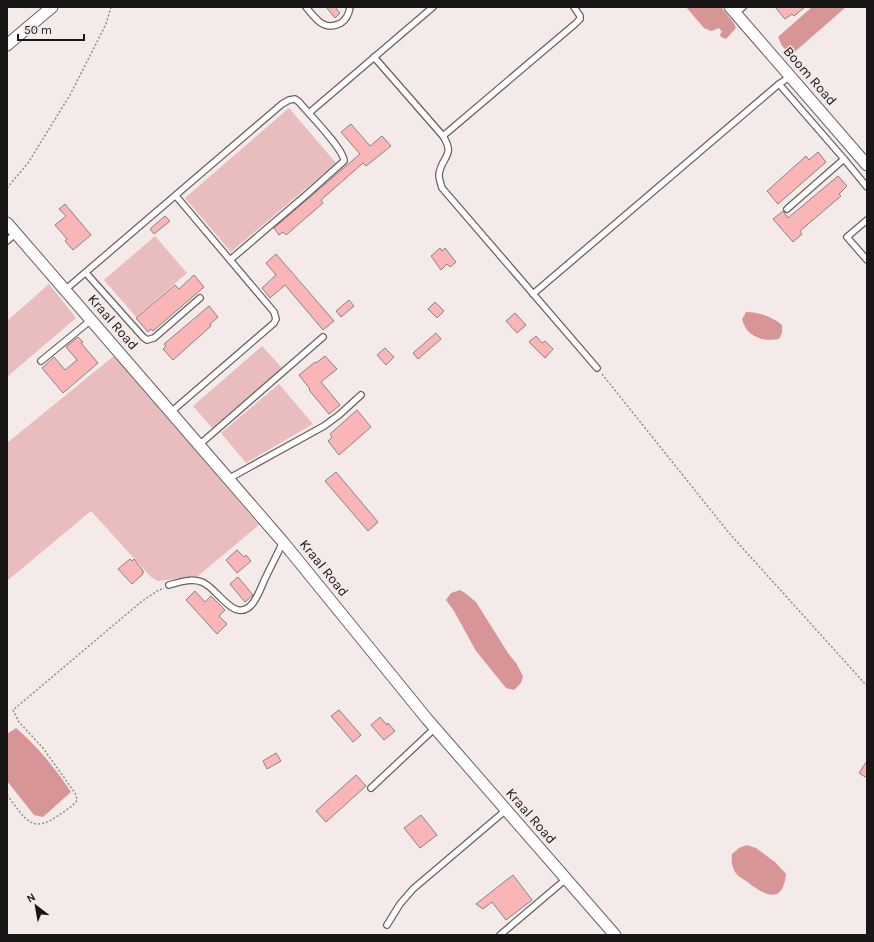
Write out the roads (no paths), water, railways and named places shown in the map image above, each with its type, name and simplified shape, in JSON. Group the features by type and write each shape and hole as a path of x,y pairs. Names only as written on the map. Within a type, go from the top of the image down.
{"street":[{"path":"7,45 52,7"},
{"name":"Boom Road","path":"736,9 867,165"},
{"name":"Kraal Road","path":"7,223 283,542 435,728 612,934"}],"lane":[{"path":"306,7 317,20 328,27 335,26 345,21 350,13 350,7"},
{"path":"309,113 433,7"},
{"path":"443,136 575,24 580,19 580,16 574,7"},
{"path":"374,57 443,136 448,144 448,153 439,176 442,188 597,368"},
{"path":"533,294 779,84 791,76"},
{"path":"779,84 867,187"},
{"path":"65,290 289,100 294,99 299,102 309,113 342,153 344,161 230,260"},
{"path":"787,209 844,160"},
{"path":"171,412 274,323 276,319 274,312 176,196"},
{"path":"867,220 847,237 867,260"},
{"path":"7,241 16,233"},
{"path":"86,272 142,337 147,340 154,338 200,298"},
{"path":"41,361 91,320"},
{"path":"199,445 323,337"},
{"path":"228,479 324,426 361,395"},
{"path":"169,585 194,580 203,582 234,610 241,611 253,603 283,542"},
{"path":"371,788 435,728"},
{"path":"388,925 400,904 413,889 506,810"},
{"path":"500,935 566,879"}]}
